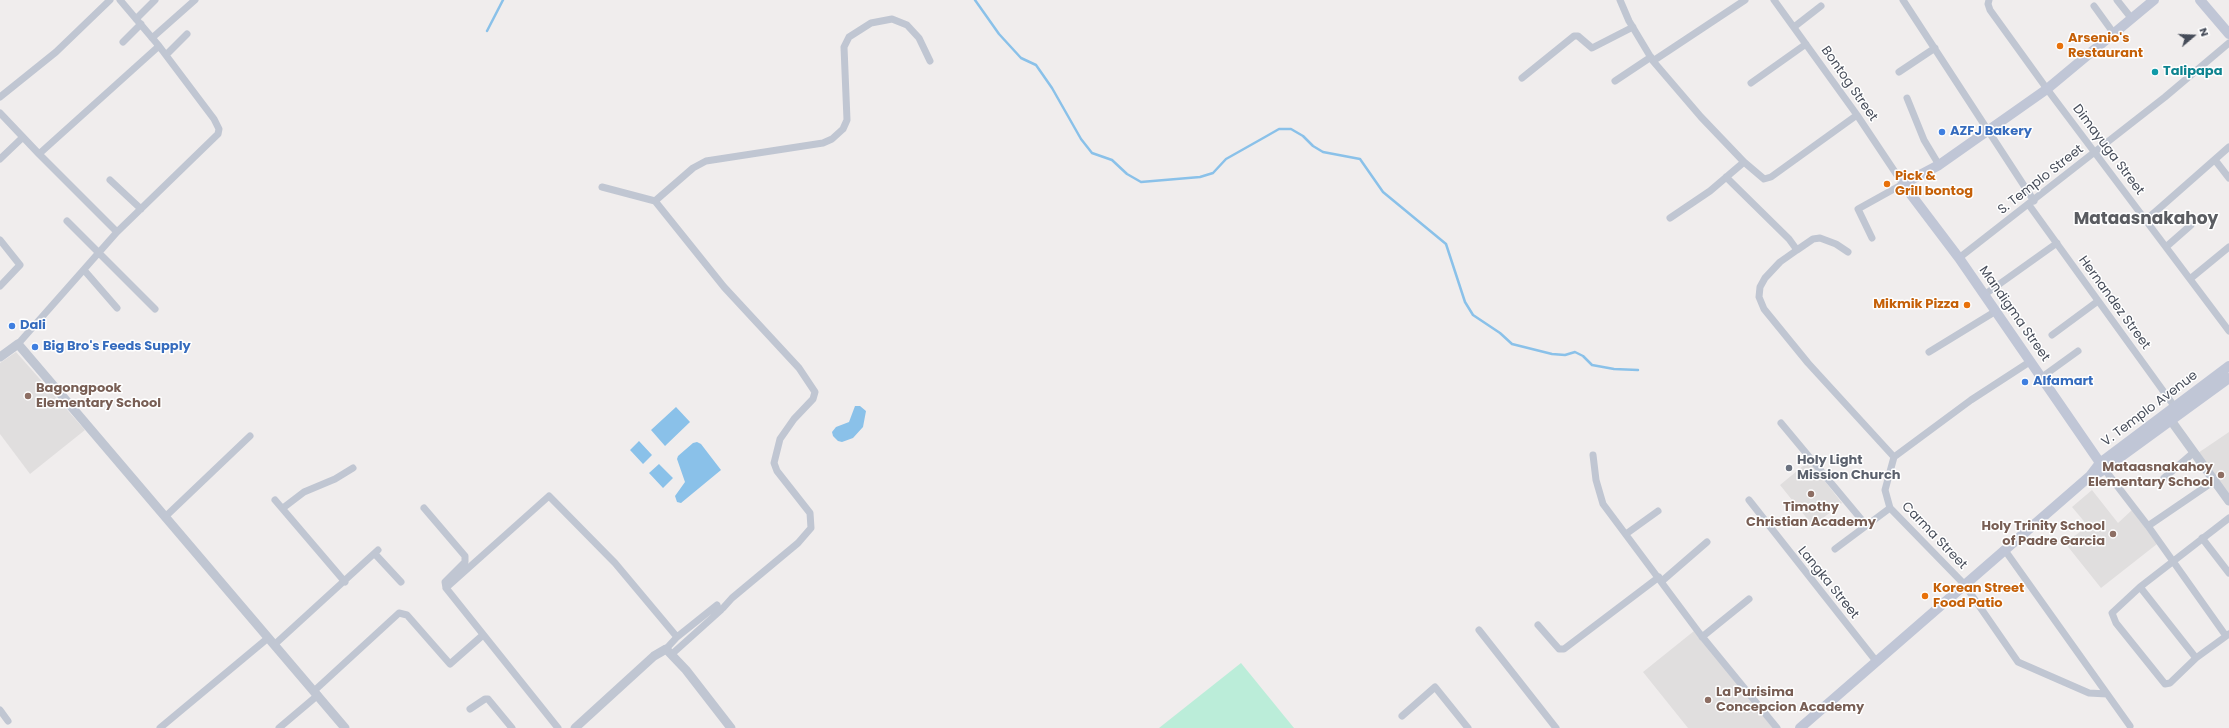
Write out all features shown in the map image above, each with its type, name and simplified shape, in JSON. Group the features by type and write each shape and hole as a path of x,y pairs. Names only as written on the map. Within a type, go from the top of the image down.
{"main road":[{"path":"1903,184 1939,165 2047,89 2115,35 2154,0"},
{"path":"2200,0 2229,34"},
{"name":"Mandigma Street","path":"1903,184 1959,258 2102,466"},
{"name":"V. Templo Avenue","path":"1800,728 2004,549 2165,412 2229,366"},
{"name":"V. Templo Avenue","path":"2102,466 2171,422 2229,378"}],"street":[{"path":"0,97 56,52 110,0"},
{"path":"0,357 18,344 117,232 218,134 219,129 214,119 159,46 121,0"},
{"path":"123,42 155,0"},
{"path":"152,38 195,0"},
{"path":"1620,0 1633,27 1652,59 1681,94 1744,162 1762,178 1768,179 1856,115"},
{"path":"1615,81 1745,0"},
{"name":"Bontog Street","path":"1774,0 1903,184"},
{"name":"Hernandez Street","path":"1903,0 1988,130 2031,203 2057,243 2181,415"},
{"name":"Dimayuga Street","path":"1989,0 1988,4 1990,10 2047,89 2229,331"},
{"path":"2117,0 2132,19"},
{"path":"1794,27 1821,6"},
{"path":"2094,6 2115,35"},
{"path":"655,201 693,168 706,161 823,143 832,139 843,129 847,120 844,47 849,37 871,23 892,19 907,25 919,38 930,61"},
{"path":"1522,78 1574,36 1578,36 1592,48 1633,27"},
{"path":"166,55 187,34"},
{"name":"S. Templo Street","path":"1959,258 2095,153 2229,43"},
{"path":"1751,83 1806,44"},
{"path":"38,154 159,46"},
{"path":"1898,72 1935,48"},
{"path":"1907,98 1924,140 1939,165"},
{"path":"0,113 22,138 117,232"},
{"path":"0,159 22,138"},
{"path":"2146,220 2229,147"},
{"path":"2215,160 2229,178"},
{"path":"1670,218 1687,209 1744,162"},
{"path":"1726,177 1789,239 1797,250"},
{"path":"110,180 141,209"},
{"path":"1872,238 1858,209 1903,184"},
{"path":"602,187 655,201 724,287 799,368 815,392 814,399 794,419 780,439 774,463 776,471 810,512 811,528 798,543 732,598 677,637 669,652"},
{"path":"67,221 155,309"},
{"path":"2166,247 2191,225"},
{"path":"1848,252 1836,244 1820,238 1813,239 1780,262 1765,278 1758,293 1762,305 1808,363 1894,456 1971,400 2031,361"},
{"path":"0,240 20,265 0,286"},
{"path":"1984,295 2057,243"},
{"path":"2190,279 2229,247"},
{"path":"84,270 117,308"},
{"path":"2052,335 2098,301"},
{"path":"1930,352 1996,311"},
{"path":"18,344 164,518 345,728"},
{"path":"2042,377 2078,351"},
{"path":"2165,412 2193,453 2229,501"},
{"path":"1781,423 1866,525"},
{"path":"164,518 250,436"},
{"path":"2164,478 2193,453"},
{"path":"1593,455 1596,480 1603,504 1702,637 1777,728"},
{"name":"Carma Street","path":"1894,456 1885,490 1890,508 1964,584 2018,662 2089,693 2107,694"},
{"path":"2102,466 2148,526 2172,561 2227,635 2196,658 2170,682 2165,684 2112,616 2115,609 2140,587 2172,561 2229,518"},
{"path":"283,508 304,492 335,479 353,468"},
{"path":"2148,526 2214,481"},
{"path":"446,588 549,496 615,563 677,637"},
{"path":"275,500 345,582"},
{"name":"Langka Street","path":"1748,500 1876,661"},
{"path":"424,508 465,556 465,562 445,582 446,588 558,728"},
{"path":"1835,549 1890,508"},
{"path":"1626,534 1658,511"},
{"path":"2202,538 2229,573"},
{"path":"1538,625 1559,649 1564,649 1660,579 1707,542"},
{"path":"2004,549 2130,726"},
{"path":"274,645 377,552 401,582"},
{"path":"2140,587 2196,658"},
{"path":"1702,637 1749,599"},
{"path":"575,728 654,656 669,652 720,607"},
{"path":"280,728 399,613 407,615 450,664 483,635"},
{"path":"1479,630 1556,728"},
{"path":"160,728 268,638"},
{"path":"669,652 731,728"},
{"path":"1402,716 1435,688 1468,728"},
{"path":"470,709 485,698 488,699 512,728"},
{"path":"0,710 8,720"}],"shaded area":[{"name":"Bagongpook Elementary School","path":"16,352 85,430 30,474 0,434 0,363"},
{"name":"Mataasnakahoy Elementary School","path":"2229,432 2229,497 2198,453"},
{"name":"Timothy Christian Academy","path":"1809,461 1842,503 1813,526 1780,485"},
{"name":"Holy Trinity School of Padre Garcia","path":"2092,490 2118,523 2132,510 2157,544 2101,588 2065,543 2088,526 2072,507"},
{"name":"La Purisima Concepcion Academy","path":"1694,631 1773,728 1688,728 1643,672"}],"green space":[{"path":"1241,663 1294,728 1159,728"}],"water":[{"path":"855,406 860,406 866,411 863,427 853,438 842,442 838,441 833,436 832,432 836,427 849,422"},
{"path":"676,407 690,422 665,446 651,430"},
{"path":"639,441 652,455 643,464 630,450"},
{"path":"697,442 701,444 721,470 681,503 677,502 675,496 685,482 677,459 678,456 693,443"},
{"path":"659,464 673,478 663,488 649,473"}],"waterway":[{"path":"487,31 503,0"},
{"path":"975,0 999,34 1021,58 1036,65 1052,88 1081,139 1092,153 1112,160 1127,174 1141,182 1200,177 1213,173 1226,159 1279,129 1291,129 1303,136 1313,146 1323,152 1360,159 1383,192 1446,244 1465,302 1473,315 1500,333 1512,344 1552,354 1565,355 1575,352 1583,356 1592,365 1614,369 1638,370"}],"place":[{"name":"Arsenio's Restaurant","path":"2060,46"},
{"name":"Talipapa","path":"2155,72"},
{"name":"AZFJ Bakery","path":"1942,132"},
{"name":"Pick & Grill bontog","path":"1887,184"},
{"name":"Mikmik Pizza","path":"1967,305"},
{"name":"Dali","path":"12,326"},
{"name":"Big Bro's Feeds Supply","path":"35,347"},
{"name":"Alfamart","path":"2025,382"},
{"name":"Bagongpook Elementary School","path":"28,396"},
{"name":"Holy Light Mission Church","path":"1789,468"},
{"name":"Mataasnakahoy Elementary School","path":"2221,475"},
{"name":"Timothy Christian Academy","path":"1811,494"},
{"name":"Holy Trinity School of Padre Garcia","path":"2113,534"},
{"name":"Korean Street Food Patio","path":"1925,596"},
{"name":"La Purisima Concepcion Academy","path":"1708,700"}],"district":[{"name":"Mataasnakahoy","path":"2146,220"}]}
